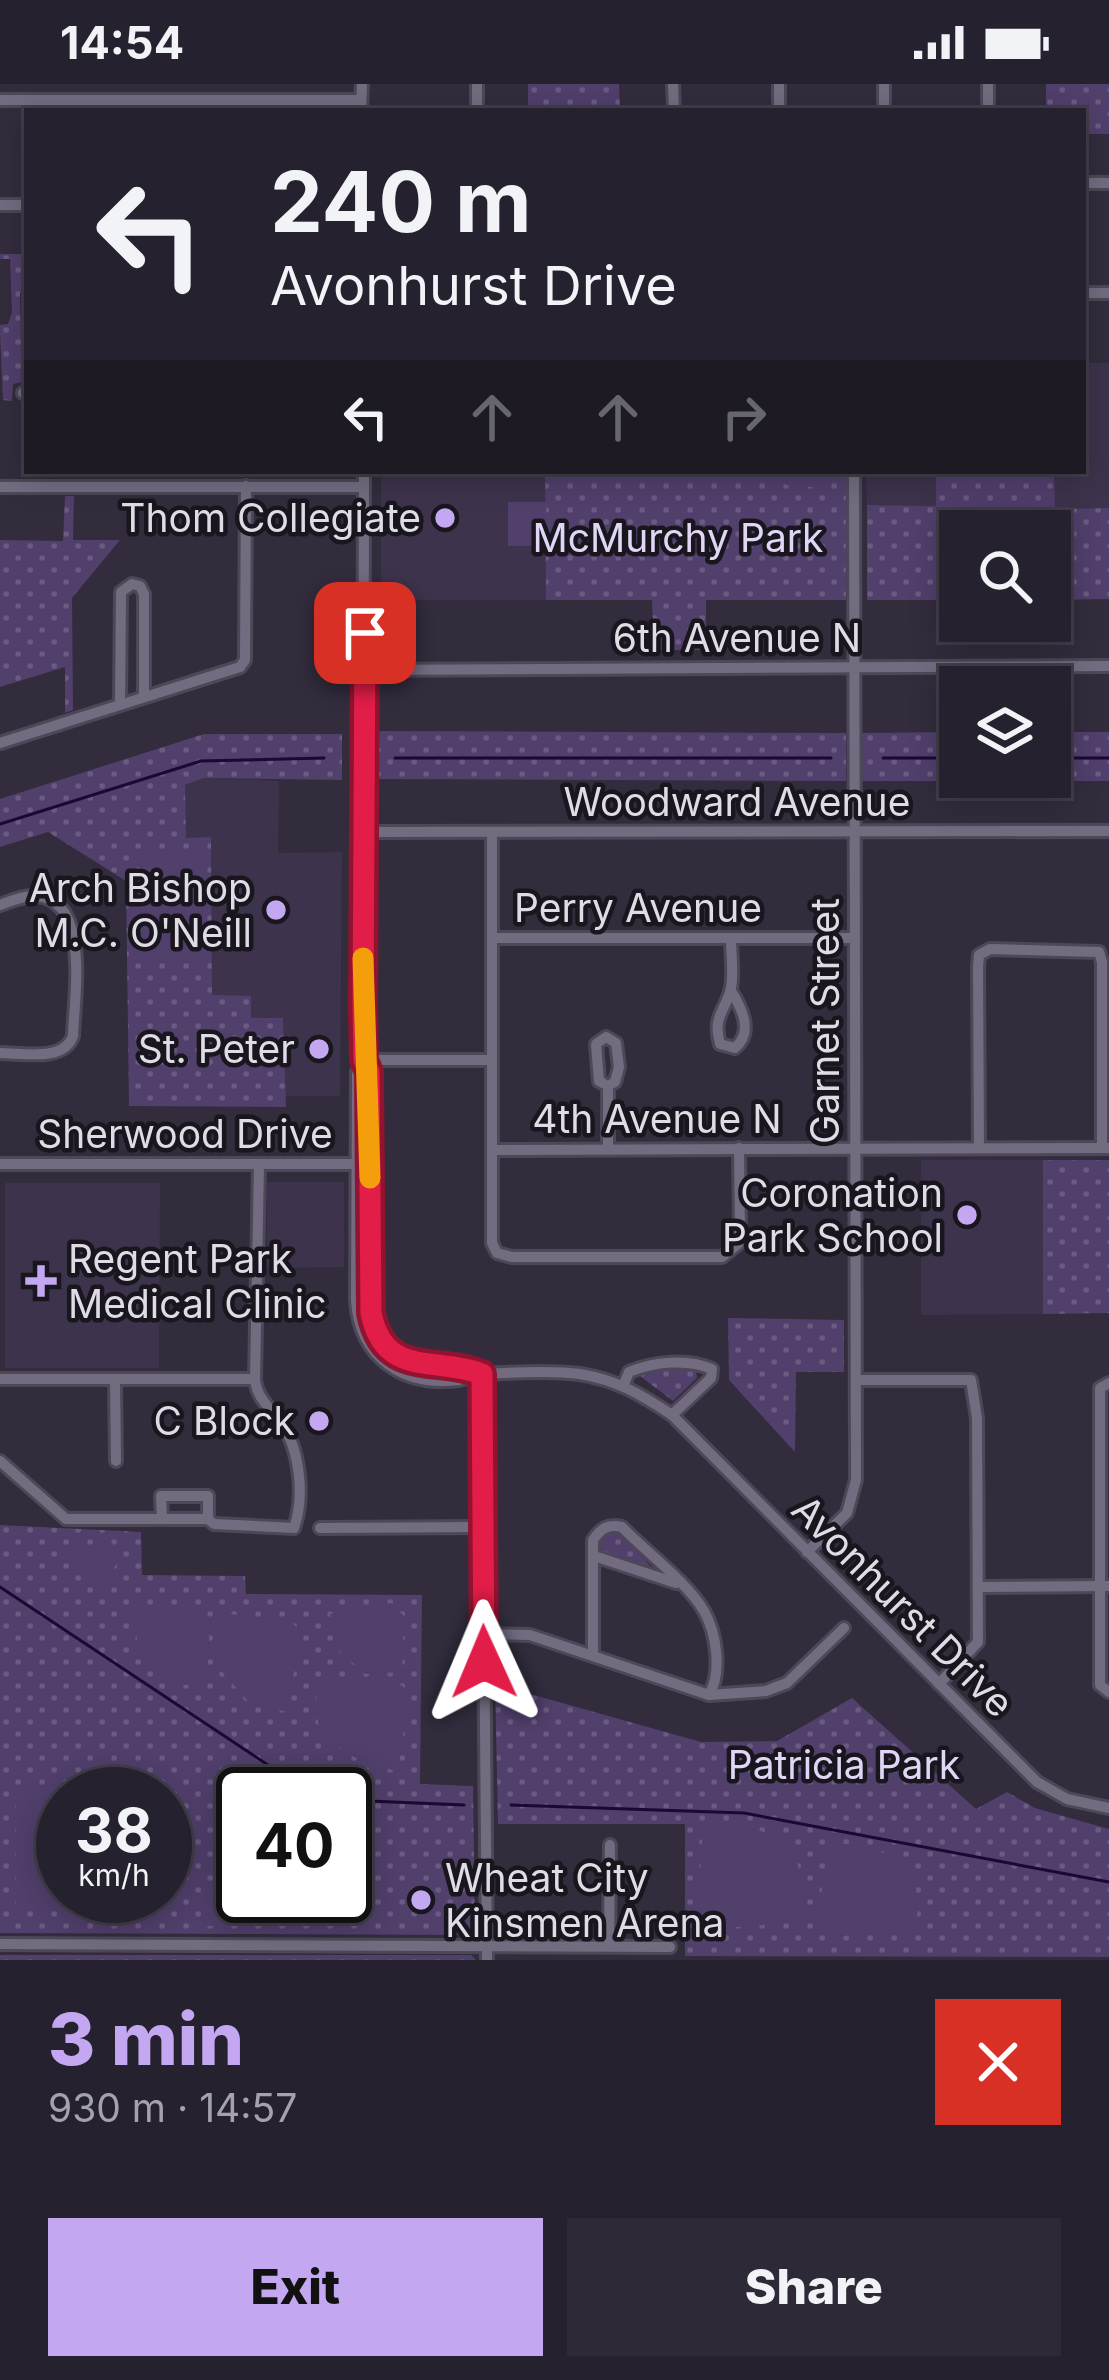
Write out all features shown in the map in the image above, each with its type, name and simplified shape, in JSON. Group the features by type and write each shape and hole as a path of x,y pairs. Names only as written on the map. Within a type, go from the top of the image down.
{"street":[{"path":"0,100 142,106 361,105 361,84"},
{"path":"142,474 142,487"},
{"path":"363,1164 369,1072 364,1060 364,474"},
{"name":"Garnet Street","path":"807,1552 847,1513 855,1495 854,474"},
{"path":"0,743 240,668 245,660 247,486"},
{"path":"0,487 364,487"},
{"path":"120,705 121,592 132,584 144,594 144,696"},
{"name":"6th Avenue N","path":"365,670 1109,666"},
{"name":"Woodward Avenue","path":"365,832 1109,832"},
{"path":"492,833 492,1243 497,1252 512,1257 722,1258 738,1244 740,1148"},
{"path":"0,905 32,895 59,904 74,930 74,986 70,1046 58,1053 0,1053"},
{"name":"Perry Avenue","path":"493,938 855,938"},
{"path":"730,939 730,991 744,1019 745,1035 735,1048 720,1044 718,1035 720,1008 730,991"},
{"path":"979,1148 978,967 979,955 991,949 1099,952 1106,1148"},
{"path":"364,1060 492,1060"},
{"path":"608,1086 608,1148"},
{"name":"4th Avenue N","path":"493,1150 1106,1148"},
{"name":"Sherwood Drive","path":"0,1164 363,1164"},
{"path":"0,1461 66,1519 208,1520 294,1528 298,1516 295,1445 260,1399 255,1379 259,1164"},
{"name":"Avonhurst Drive","path":"363,1164 371,1313 386,1347 411,1362 463,1366 482,1374"},
{"name":"Avonhurst Drive","path":"363,1164 358,1321 380,1361 412,1377 459,1380 482,1374 577,1373 624,1384 672,1415 1036,1782 1067,1799 1109,1808"},
{"path":"624,1384 629,1372 651,1364 702,1364 712,1369 711,1378 672,1415"},
{"path":"482,1374 487,1960"},
{"path":"0,1378 255,1379"},
{"path":"115,1379 116,1461"},
{"path":"856,1380 971,1380 977,1418 978,1642 939,1684"},
{"path":"1104,1385 1100,1685 1109,1692"},
{"path":"162,1519 161,1496 208,1496 208,1520"},
{"path":"593,1654 593,1540 601,1529 622,1527 704,1610 714,1642 716,1683 709,1696"},
{"path":"320,1528 483,1528"},
{"path":"594,1556 679,1584"},
{"path":"979,1587 1104,1586"},
{"path":"483,1634 530,1635 709,1696 766,1691 787,1683 844,1628"},
{"path":"609,1946 610,1845"},
{"path":"0,1944 670,1948"}],"shaded area":[{"path":"1086,363 1109,363 1109,508 1054,509 1054,474 1086,474"},
{"path":"381,474 545,474 546,600 381,600"},
{"path":"866,474 936,474 937,506 867,505"},
{"path":"204,778 279,781 278,853 342,852 340,1096 251,1096 251,997 212,995 211,838 185,838 185,785"},
{"path":"921,1160 1043,1160 1043,1314 921,1315"},
{"path":"267,1182 344,1182 344,1267 267,1268"},
{"path":"5,1183 160,1183 159,1368 5,1368"}],"green space":[{"path":"528,84 619,84 620,108 528,108"},
{"path":"1046,84 1109,84 1109,134 1086,134 1086,108 1046,108"},
{"path":"0,254 24,254 20,294 24,382 13,384 12,401 3,400 0,332 0,325 8,324 12,312 10,259 0,259"},
{"name":"McMurchy Park","path":"545,474 846,474 846,600 706,600 706,650 654,650 652,600 546,600"},
{"path":"764,474 813,474 814,487 789,486"},
{"path":"936,474 1054,474 1055,509 1109,508 1109,599 1071,600 1071,510 939,510 939,600 867,600 867,505 936,506"},
{"path":"65,496 74,496 73,540 120,540 72,598 73,710 65,713 65,667 0,687 0,540 63,541"},
{"path":"508,502 546,502 546,546 508,546"},
{"path":"374,731 846,733 846,781 375,779"},
{"path":"939,732 939,781 860,781 860,733"},
{"path":"1071,732 1109,732 1109,781 1071,781"},
{"path":"204,734 342,734 342,780 204,778 185,785 186,838 211,837 212,995 251,996 251,1018 283,1018 286,1107 129,1106 126,881 48,832 0,847 0,799"},
{"path":"140,851 207,852 207,961 141,962"},
{"path":"1043,1160 1109,1160 1109,1313 1043,1314"},
{"path":"728,1318 844,1320 844,1372 796,1372 795,1452 729,1380"},
{"path":"689,1367 697,1378 673,1401 640,1376 646,1368"},
{"path":"0,1525 141,1532 142,1575 245,1576 246,1594 422,1595 420,1784 473,1786 475,1935 0,1933"},
{"path":"610,1532 623,1535 653,1569 602,1553 600,1541"},
{"path":"110,1541 122,1554 100,1592 79,1575 70,1549"},
{"path":"391,1603 404,1616 402,1672 365,1674 340,1651 330,1614"},
{"path":"197,1608 210,1617 207,1687 176,1684 140,1657 132,1610"},
{"path":"218,1613 289,1620 302,1632 286,1712 247,1700 217,1666"},
{"path":"393,1680 409,1691 398,1772 354,1757 319,1732 315,1684"},
{"name":"Patricia Park","path":"495,1684 701,1742 777,1741 852,1698 976,1809 1007,1792 1035,1808 1109,1829 1109,1957 685,1956 685,1824 498,1824"},
{"path":"16,1786 36,1786 36,1907 16,1907"},
{"path":"703,1823 751,1828 783,1844 800,1873 804,1922 709,1929 698,1919"},
{"path":"828,1844 849,1844 896,1856 916,1888 918,1933 830,1936 818,1919"},
{"path":"202,1881 216,1881 216,1923 238,1926 202,1926"},
{"path":"0,1955 471,1955 476,1960 0,1960"}],"waterway":[{"path":"0,824 201,761 324,758"},
{"path":"395,758 831,758"},
{"path":"883,758 939,758"},
{"path":"1071,758 1109,758"},
{"path":"0,1587 271,1767"},
{"path":"372,1801 464,1805"},
{"path":"511,1805 744,1813 1109,1882"}],"slow traffic":[{"path":"363,958 370,1178"}],"place":[{"name":"Thom Collegiate","path":"445,518"},
{"name":"Arch Bishop M.C. O'Neill","path":"276,910"},
{"name":"St. Peter","path":"319,1049"},
{"name":"Coronation Park School","path":"967,1215"},
{"name":"Regent Park Medical Clinic","path":"41,1281"},
{"name":"C Block","path":"319,1421"},
{"name":"Wheat City Kinsmen Arena","path":"421,1900"}],"route":[{"path":"365,633 363,1008 364,1060 369,1072 371,1313 378,1336 398,1357 425,1366 463,1366 482,1374 484,1662"}]}
